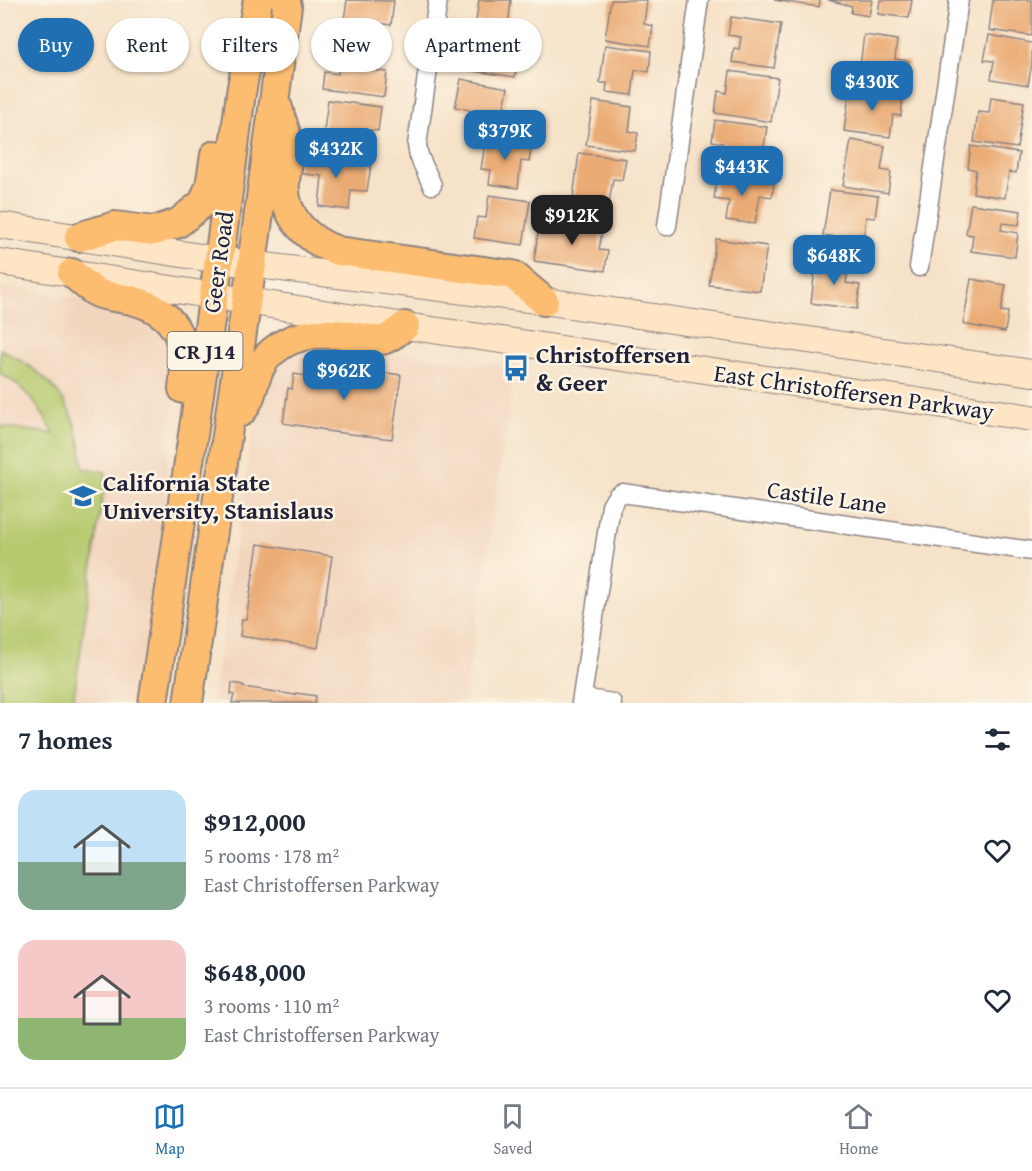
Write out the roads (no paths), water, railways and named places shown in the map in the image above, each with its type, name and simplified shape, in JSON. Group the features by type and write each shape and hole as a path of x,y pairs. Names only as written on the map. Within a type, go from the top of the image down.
{"main road":[{"name":"Geer Road","path":"153,703 219,260 241,93 258,0"},
{"name":"Geer Road","path":"188,703 275,98 287,6 285,0"},
{"path":"79,237 115,226 144,231 162,230 178,224 199,209 210,186 218,132 241,93"},
{"path":"275,98 289,146 285,183 286,204 297,223 316,242 338,251 513,274 544,301"},
{"path":"72,273 97,293 144,303 165,316 173,325 185,352 182,397 194,424"},
{"path":"228,427 248,404 254,380 264,360 287,342 296,337 318,333 382,340 405,326"}],"street":[{"path":"432,185 419,156 417,133 438,0"},
{"path":"667,226 699,0"},
{"path":"919,267 959,0"},
{"name":"East Christoffersen Parkway","path":"0,225 219,260 544,301 1032,373"},
{"name":"East Christoffersen Parkway","path":"0,262 405,326 1032,418"},
{"name":"Castile Lane","path":"582,701 610,506 616,496 628,493 1032,551"},
{"path":"582,701 612,703"}],"place":[{"name":"Christoffersen & Geer","path":"516,368"},
{"name":"California State University, Stanislaus","path":"83,496"}]}
